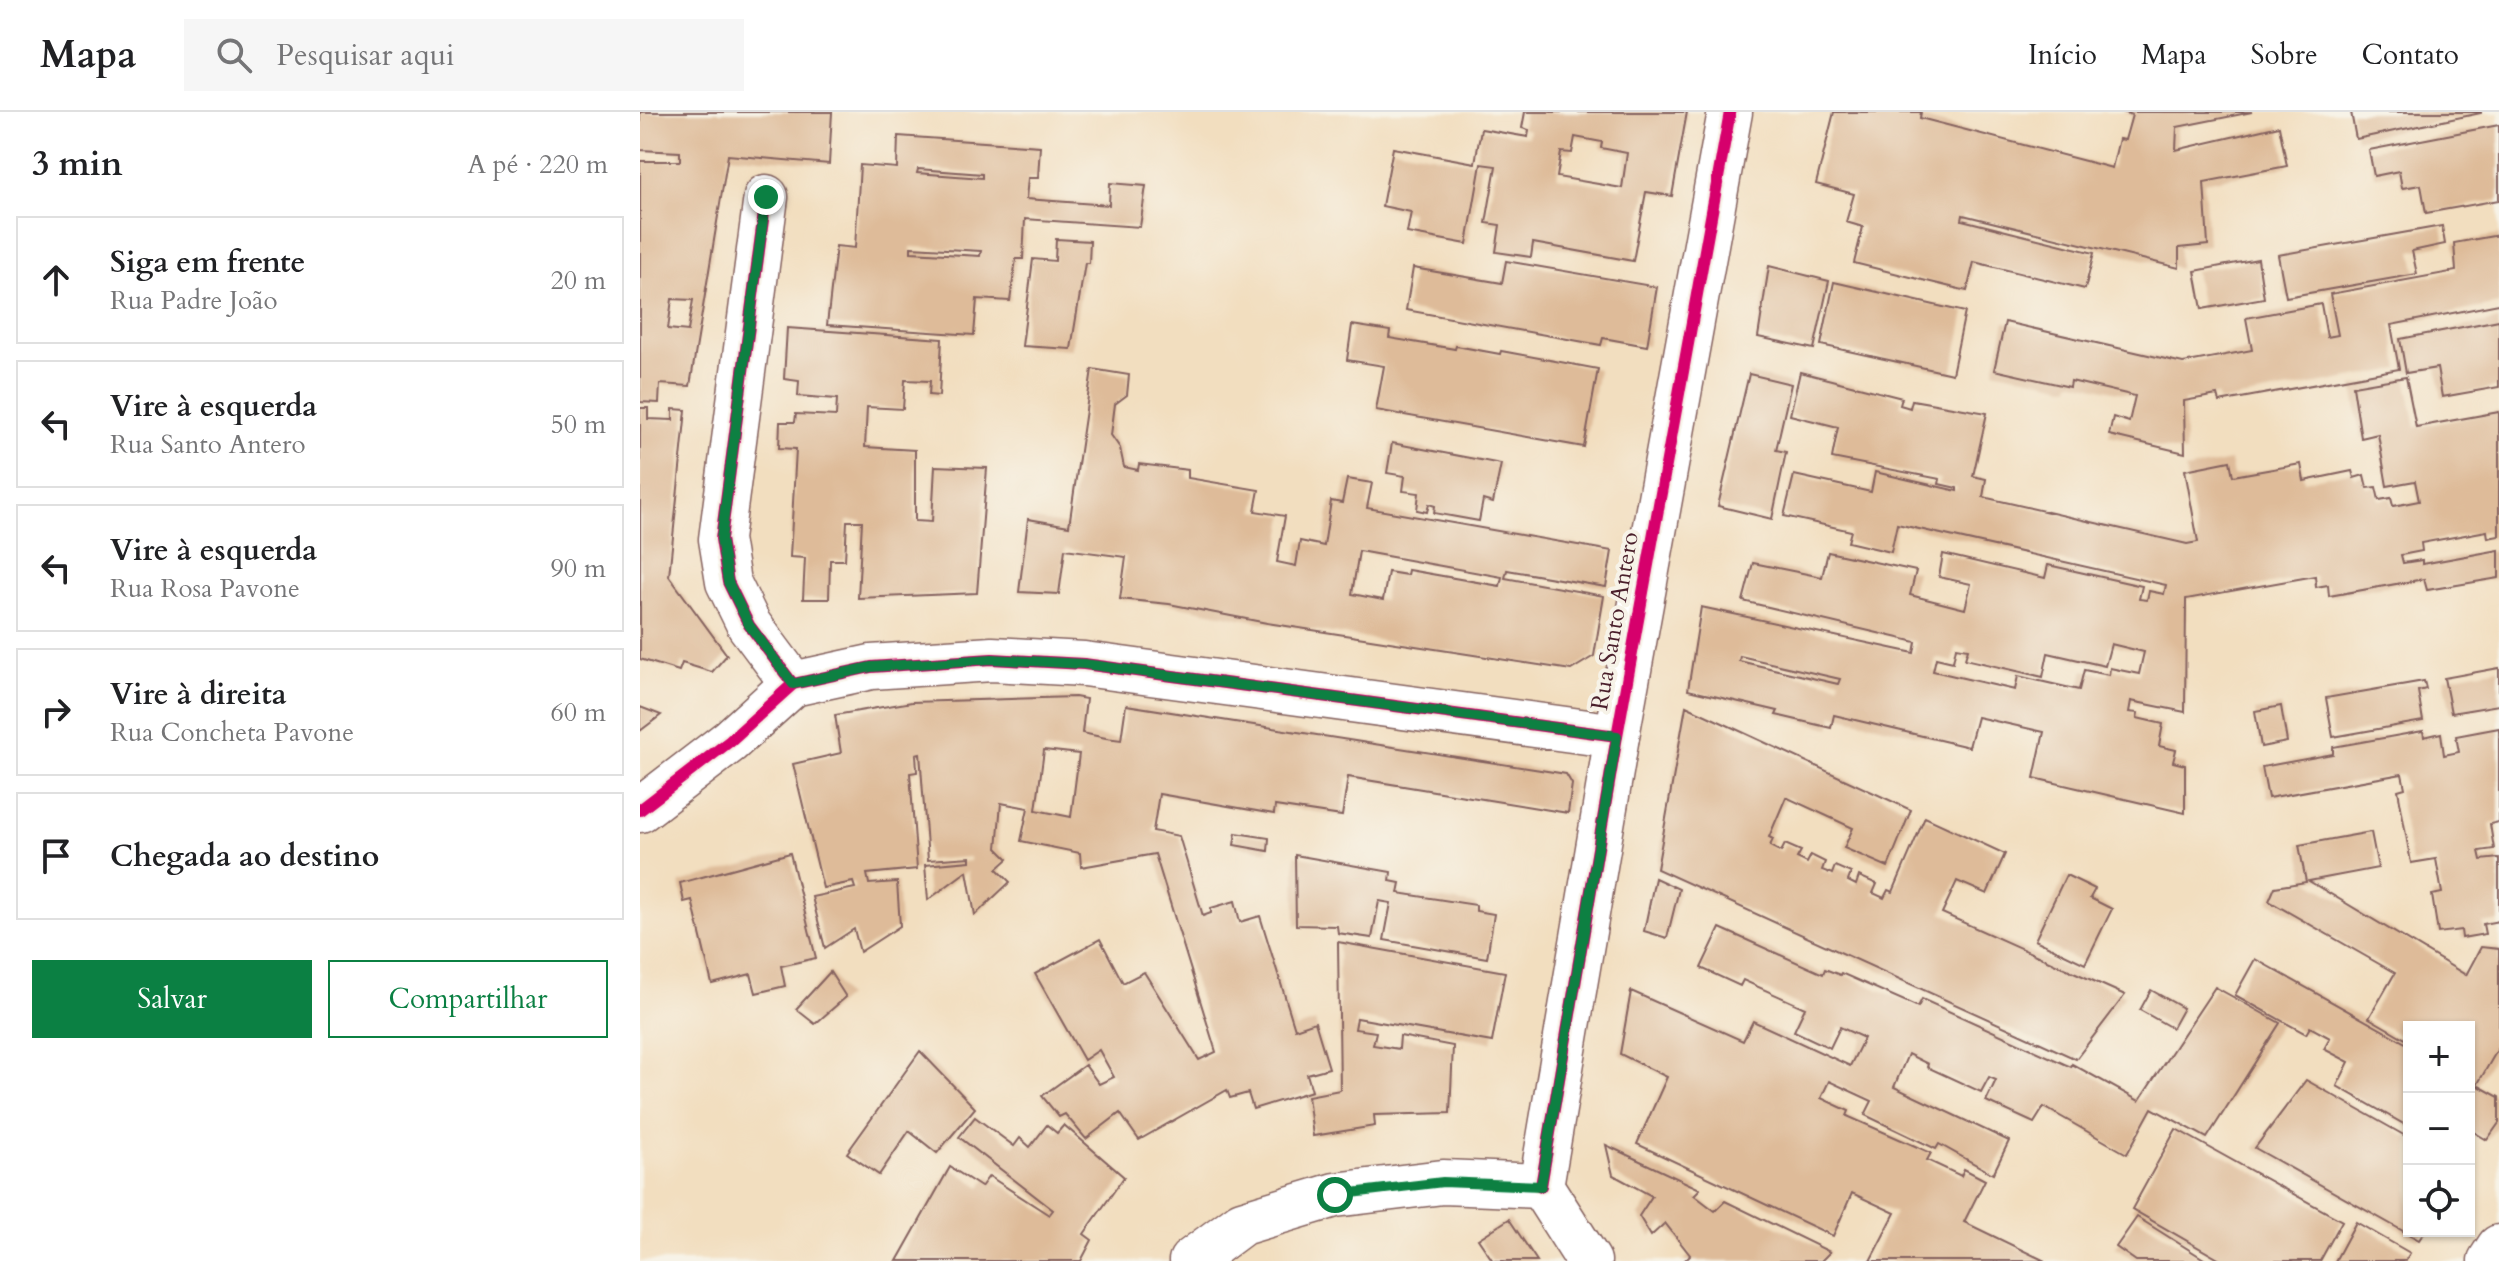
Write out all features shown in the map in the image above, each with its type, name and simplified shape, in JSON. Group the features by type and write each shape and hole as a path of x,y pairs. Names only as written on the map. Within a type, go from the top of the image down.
{"street":[{"name":"Rua Santo Antero","path":"1541,1186 1617,736 1730,112"},
{"path":"766,197 721,539 728,582 749,625 793,684"},
{"path":"640,810 730,741 793,684 886,666 992,659 1068,663 1617,736"},
{"path":"1191,1261 1242,1223 1335,1195 1443,1182 1541,1186 1589,1261"},
{"path":"2490,1261 2499,1247"}],"building":[{"path":"640,112 832,112 829,164 728,155 690,386 660,384 659,403 640,402 640,161 680,161 680,152 640,150","holes":["672,299 693,300 688,331 668,329"]},
{"path":"1525,112 1687,112 1672,196 1646,192 1633,261 1533,243 1531,257 1496,252 1500,225 1486,223 1496,166 1481,164 1467,244 1407,233 1411,212 1382,206 1393,148 1475,163 1481,129 1528,137 1529,130 1522,128","holes":["1575,137 1602,142 1601,148 1627,153 1622,188 1557,177 1561,152 1572,153"]},
{"path":"1834,112 1921,112 1920,118 2112,168 2119,139 2125,140 2132,115 2123,112 2252,112 2177,127 2176,150 2279,126 2287,166 2204,182 2208,245 2179,248 2179,268 1963,215 1962,220 2094,253 2085,289 1974,262 1967,291 1854,263 1863,227 1846,222 1854,194 1816,184"},
{"path":"2351,112 2481,112 2481,113 2356,139"},
{"path":"2499,125 2499,200 2426,213 2421,185 2402,188 2399,171 2374,176 2369,150"},
{"path":"898,136 1040,146 1038,178 1028,178 1026,199 1109,205 1110,183 1146,186 1140,227 1025,219 1023,259 1016,259 1010,301 977,299 974,335 827,325 836,246 855,248 860,165 897,168","holes":["918,169 982,174 982,178 917,173","911,247 981,251 980,256 911,252"]},
{"path":"2442,226 2445,244 2412,251 2417,274 2286,297 2278,255"},
{"path":"2499,235 2499,304 2391,325 2399,369 2219,402 2217,395 2184,401 2185,453 2109,435 2113,417 2129,422 2135,396 2071,381 2070,387 1994,370 2005,322 2183,363 2252,350 2246,318 2321,304 2327,337 2338,335 2330,294 2456,271 2454,243"},
{"path":"1056,239 1090,241 1089,263 1085,263 1071,349 1022,346 1033,259 1055,261"},
{"path":"2258,259 2264,298 2202,309 2195,271"},
{"path":"1506,261 1657,287 1647,346 1603,338 1601,345 1406,310 1413,268 1502,283"},
{"path":"1769,266 1829,281 1814,349 1758,337"},
{"path":"1834,282 1965,312 1952,374 1821,345"},
{"path":"2499,320 2499,387 2442,397 2437,368 2406,373 2400,339"},
{"path":"1352,325 1390,331 1389,338 1455,349 1456,346 1500,354 1501,351 1598,369 1584,447 1376,410 1384,366 1347,360"},
{"path":"787,328 942,339 939,396 929,395 930,381 905,380 903,409 867,407 865,447 915,450 915,521 932,522 935,466 987,468 977,593 858,598 862,521 847,521 845,560 830,560 829,599 803,599 805,558 790,557 796,449 779,448 780,422 795,422 796,414 836,416 837,399 798,396 799,381 784,379"},
{"path":"1092,369 1129,375 1127,395 1115,404 1111,435 1120,448 1124,467 1138,470 1139,464 1188,470 1188,478 1259,490 1255,511 1285,516 1277,562 1296,566 1300,541 1324,546 1331,501 1342,503 1347,479 1372,483 1367,508 1612,551 1606,587 1507,570 1505,578 1604,596 1594,656 1571,670 1267,623 1169,604 1120,599 1126,557 1065,549 1059,594 1019,592 1028,519 1069,526","holes":["1359,551 1502,577 1500,586 1408,570 1407,575 1388,572 1383,600 1352,594"]},
{"path":"1800,372 1902,398 1900,405 1910,408 1912,400 1987,413 1973,476 1986,479 1983,497 2187,544 2198,542 2185,470 2230,461 2233,476 2301,464 2304,481 2352,471 2354,478 2364,475 2367,488 2376,487 2379,500 2391,498 2393,506 2419,501 2415,481 2387,486 2378,434 2361,438 2353,386 2406,377 2416,427 2499,412 2499,536 2488,538 2487,531 2421,543 2422,551 2401,555 2403,563 2422,560 2422,564 2499,550 2499,578 2427,590 2424,579 2329,596 2328,585 2316,587 2315,576 2186,599 2185,712 2131,701 2129,712 2138,713 2137,718 2163,724 2159,746 2176,750 2173,762 2185,765 2185,813 2034,778 2044,732 1977,717 1969,747 1834,715 1831,728 1776,715 1778,711 1688,690 1701,607 1914,653 1916,642 1743,601 1753,563 1822,577 1828,552 1916,571 1910,595 1965,609 1971,584 1939,577 1943,554 2045,578 2048,565 2142,586 2139,599 2147,600 2149,591 2164,594 2166,585 1897,524 1891,552 1848,542 1851,531 1784,516 1794,475 1871,492 1875,472 1957,491 1957,488 1939,484 1940,479 1832,458 1838,427 1790,415","holes":["2111,644 2144,652 2139,674 2110,668 2109,675 2084,670 2079,690 2018,676 2015,690 1933,671 1936,658 1953,662 1956,647 1968,649 1965,659 2043,677 2048,653 2105,666","1740,656 1840,679 1838,684 1739,661"]},
{"path":"1749,374 1791,384 1776,450 1786,452 1772,519 1718,506"},
{"path":"640,408 648,408 648,419 673,420 673,409 686,410 669,576 727,655 712,672 682,663 679,671 640,659"},
{"path":"1392,443 1501,464 1493,503 1483,500 1479,521 1434,513 1435,506 1429,504 1427,512 1417,510 1419,493 1403,491 1405,476 1387,473"},
{"path":"2499,668 2499,705 2451,713 2444,678"},
{"path":"2424,681 2426,689 2418,691 2423,721 2333,737 2326,698"},
{"path":"1075,697 1086,699 1082,733 1106,738 1121,740 1126,705 1566,774 1572,784 1568,813 1348,777 1342,816 1275,806 1274,814 1159,794 1153,831 1179,836 1203,916 1211,913 1211,908 1235,901 1240,922 1260,916 1295,1029 1315,1022 1329,1068 1307,1074 1312,1091 1253,1109 1248,1093 1230,1098 1227,1090 1139,1140 1120,1113 1086,1139 1065,1114 1059,1117 1042,1096 1085,1065 1099,1084 1114,1077 1099,1050 1084,1060 1035,974 1100,939 1123,983 1144,972 1199,1060 1216,1052 1155,854 1081,867 1080,853 1021,841 1028,808 1001,803 997,848 1008,859 997,869 1010,882 975,915 967,871 928,900 925,865 970,861 970,857 928,860 920,753 916,754 917,772 910,773 917,869 867,874 869,884 897,882 900,926 860,952 854,929 825,948 812,897 855,888 853,882 823,888 793,764 841,753 835,715 912,702","holes":["1044,750 1079,754 1071,817 1036,810"]},
{"path":"1686,706 1911,810 1888,867 1844,848 1853,828 1786,797 1769,837 1773,839 1770,846 1781,852 1785,844 1801,851 1797,858 1807,863 1811,855 1825,862 1822,870 1832,874 1835,866 1851,873 1848,881 1856,885 1859,876 1877,884 1873,893 1884,898 1888,890 1893,892 1925,817 2005,854 1987,894 1957,881 1942,913 2125,995 2076,1059 1657,869"},
{"path":"2281,706 2287,742 2261,747 2255,711"},
{"path":"640,707 661,715 640,731"},
{"path":"2499,728 2499,822 2490,824 2494,849 2479,851 2481,860 2499,858 2499,921 2483,924 2485,934 2462,938 2461,930 2438,933 2432,895 2442,893 2436,859 2411,863 2398,790 2405,788 2402,774 2268,798 2262,767 2333,754 2333,747 2423,731 2424,737 2441,733 2444,755 2459,752 2456,736"},
{"path":"2371,832 2378,868 2309,881 2466,975 2481,947 2499,949 2499,1047 2477,1085 2499,1097 2499,1123 2487,1140 2475,1133 2475,1021 2403,1021 2403,1038 2369,1018 2395,973 2269,901 2275,887 2306,882 2299,845"},
{"path":"1236,833 1269,838 1268,851 1234,845"},
{"path":"790,853 816,958 781,966 785,986 756,993 751,974 712,984 692,900 684,902 680,883"},
{"path":"1295,855 1391,872 1390,881 1400,883 1398,893 1476,905 1476,911 1494,914 1487,958 1384,940 1391,903 1379,901 1372,938 1338,933 1337,926 1296,925"},
{"path":"2066,875 2095,889 2090,898 2112,909 2085,964 2035,940"},
{"path":"1655,878 1679,889 1667,938 1644,931"},
{"path":"1720,928 1823,974 1825,969 1841,973 1918,1007 1922,999 2071,1067 2072,1064 2139,1101 2215,987 2280,1023 2207,1138 2152,1108 2127,1154 2044,1107 2034,1123 1986,1101 1996,1080 1989,1077 1981,1092 1927,1067 1928,1064 1908,1054 1894,1087 2009,1141 1993,1174 1939,1144 1936,1149 1865,1115 1872,1101 1829,1081 1821,1098 1849,1111 1847,1116 1931,1153 1927,1160 1961,1176 1964,1169 1985,1180 1964,1222 2045,1261 1870,1261 1895,1213 1852,1193 1833,1236 1637,1144 1667,1077 1620,1054 1631,991 1743,1041 1753,1021 1850,1066 1864,1038 1840,1027 1830,1048 1794,1031 1805,1008 1743,980 1740,986 1701,968"},
{"path":"1338,942 1505,972 1492,1042 1357,1018 1355,1029 1376,1032 1373,1045 1399,1049 1400,1036 1453,1046 1450,1113 1374,1115 1375,1126 1313,1136 1308,1096 1340,1090"},
{"path":"2255,959 2403,1042 2403,1124 2337,1086 2349,1062 2324,1049 2330,1038 2310,1027 2306,1034 2235,995"},
{"path":"830,972 846,997 815,1024 796,1009"},
{"path":"2151,990 2183,1008 2172,1028 2140,1010"},
{"path":"920,1051 975,1108 937,1153 909,1131 879,1175 847,1153"},
{"path":"2306,1080 2403,1135 2403,1231 2255,1148"},
{"path":"975,1117 1014,1146 1020,1138 1030,1147 1047,1125 1057,1133 1064,1125 1124,1177 1084,1234 1092,1240 1081,1261 897,1261 950,1167 981,1187 989,1176 1049,1215 1053,1210 959,1137"},
{"path":"2176,1129 2342,1221 2320,1261 2222,1261 2132,1209"},
{"path":"1606,1145 1700,1189 1694,1195 1715,1211 1725,1201 1830,1252 1821,1261 1684,1261 1690,1255 1665,1223 1651,1236 1639,1216 1652,1196 1613,1175"},
{"path":"2137,1217 2207,1261 2136,1261 2116,1247"},
{"path":"1509,1219 1537,1261 1493,1261 1478,1239"},
{"path":"2356,1222 2410,1253 2405,1261 2335,1261"}],"cycle path":[{"path":"1541,1186 1617,736 1730,112"},
{"path":"766,197 721,539 728,582 749,625 793,684"},
{"path":"640,810 730,741 793,684 871,667 992,659 1084,664 1617,736"}],"route":[{"path":"766,197 724,493 721,539 728,582 749,625 793,684 871,667 992,659 1084,664 1617,736 1541,1186 1443,1182 1335,1195"}]}
